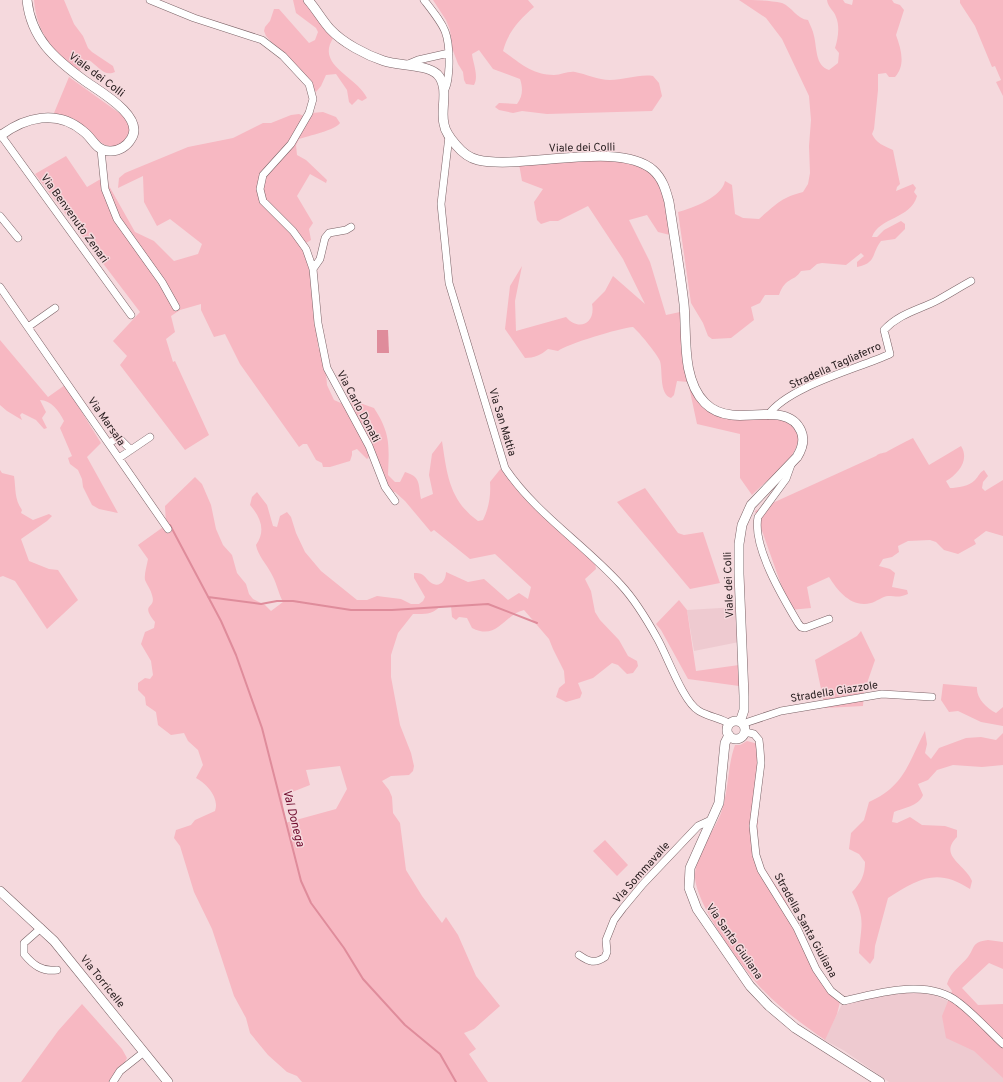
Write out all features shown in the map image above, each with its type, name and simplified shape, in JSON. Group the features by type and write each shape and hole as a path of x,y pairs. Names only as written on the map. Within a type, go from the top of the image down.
{"street":[{"name":"Viale dei Colli","path":"27,0 30,21 38,37 49,51 63,65 125,110 133,124 133,136 125,146 111,152 101,150"},
{"name":"Via Carlo Donati","path":"150,0 194,18 262,40 283,56 309,84 313,99 309,114 291,144 264,175 260,189 263,201 293,231 306,249 313,270 318,323 327,368 369,446 385,487 395,501"},
{"name":"Viale dei Colli","path":"308,0 331,30 355,48 385,61 432,70 438,75 444,91 444,124 449,136 461,151 475,160 488,162 613,157 636,161 653,170 663,184 669,202 684,306 687,360 698,392 704,402 724,414 740,416 768,415 790,419 799,428 803,439 801,451 791,465 769,485 752,505 742,525 739,544 744,696 742,726"},
{"path":"424,0 442,23 447,33 449,53 448,85 444,91"},
{"path":"406,65 418,60 449,53"},
{"path":"0,135 21,123 33,119 49,117 63,119 84,131 101,150 105,188 117,219 162,282 176,307"},
{"name":"Via Benvenuto Zenari","path":"0,135 131,315"},
{"name":"Via San Mattia","path":"449,136 441,204 449,283 505,468 518,488 588,552 622,586 658,638 681,687 693,705 699,711 721,718 730,724"},
{"path":"0,216 18,238"},
{"path":"313,270 320,259 325,238 329,233 346,230 351,227"},
{"name":"Stradella Tagliaferro","path":"768,415 774,406 814,384 890,354 884,330 892,322 915,308 938,300 970,280"},
{"name":"Via Marsala","path":"0,287 168,529"},
{"path":"28,327 55,308"},
{"path":"120,458 150,437"},
{"path":"109,443 116,439 120,439 131,450"},
{"name":"Viale dei Colli","path":"791,465 786,479 758,517 758,536 770,568 798,623 805,628 829,619"},
{"name":"Stradella Giazzole","path":"742,726 780,711 882,694 932,697"},
{"path":"730,724 742,726 743,736 737,739 729,735 728,729 730,724"},
{"name":"Stradella Santa Giuliana","path":"742,726 754,734 758,740 760,750 753,826 756,855 761,870 797,928 816,968 831,991 844,1001 883,992 931,990 957,1001 1003,1044"},
{"name":"Via Santa Giuliana","path":"729,735 725,743 719,803 690,868 689,888 697,909 750,986 770,1006 795,1028 880,1082"},
{"name":"Via Sommavalle","path":"579,955 587,961 599,961 605,958 607,952 606,940 614,920 623,908 698,826 711,820"},
{"name":"Via Torricelle","path":"0,891 54,941 168,1082"},
{"path":"41,928 24,943 24,954 32,964 46,971 56,970"},
{"path":"113,1082 120,1071 144,1052"}],"shaded area":[{"path":"34,0 64,0 74,24 83,36 88,48 113,66 115,72 104,72 89,60 82,64 80,71 62,57 54,49 43,32 39,23"},
{"path":"293,0 305,0 334,37 329,47 329,55 333,63 362,90 367,98 362,101 358,99 352,105 349,102 347,90 336,74 326,75 321,86 316,92 266,36 264,31 265,27 270,21 274,9 279,9 309,43 315,40 318,32 316,28 296,13"},
{"path":"433,0 528,0 534,7 511,32 503,51 515,60 533,71 546,74 557,75 575,72 610,80 653,76 659,83 662,96 652,111 547,114 522,111 513,113 499,110 495,107 499,103 517,104 522,92 520,79 493,69 479,50 472,54 476,74 474,85 466,84 463,72 458,64 452,48 450,30 446,20"},
{"path":"739,0 782,3 804,19 808,20 814,34 817,56 821,65 829,70 838,63 839,53 835,48 838,24 827,0 843,0 845,3 852,5 853,0 892,0 894,3 900,5 904,10 896,35 902,57 900,67 895,77 889,77 886,73 878,74 878,90 874,129 872,134 883,146 893,150 900,184 896,191 913,184 916,188 914,192 917,196 914,204 902,214 881,225 876,230 872,237 877,237 884,230 901,221 905,224 905,229 895,239 881,241 873,257 868,263 857,267 857,262 864,256 861,253 846,265 822,263 817,264 810,270 801,271 784,285 779,295 765,295 760,303 751,307 754,320 731,338 712,339 708,336 703,323 691,303 678,212 699,205 713,197 723,187 725,181 732,185 735,214 743,218 759,219 784,199 803,192 808,184 810,173 809,146 811,120 809,96 782,39 766,18"},
{"path":"960,0 1003,0 1003,96 996,82 1001,80 995,66 992,67 975,26 960,3"},
{"path":"69,77 122,115 129,124 127,137 123,143 108,146 97,139 82,124 74,119 54,113"},
{"path":"323,112 336,117 340,123 328,130 299,139 296,145 297,155 306,160 327,180 326,183 310,174 297,196 313,223 309,229 311,240 306,243 305,248 314,267 318,347 325,360 327,385 334,400 350,407 351,402 354,401 374,408 384,425 388,440 388,475 395,482 400,482 405,472 414,476 418,481 421,499 433,494 429,475 432,454 442,441 448,475 455,495 468,513 478,521 483,520 487,511 490,497 490,482 502,467 522,496 594,555 596,569 585,579 591,591 595,612 600,620 619,640 628,656 637,661 638,666 633,673 627,674 618,665 612,663 593,678 578,683 582,693 580,698 566,702 556,697 559,688 565,683 564,671 549,639 524,610 517,613 494,629 481,631 472,628 467,618 459,617 456,620 452,617 451,606 440,606 434,611 425,614 413,614 398,633 391,655 391,677 400,725 411,753 414,766 413,771 409,775 391,776 382,781 392,797 393,813 400,823 406,870 422,896 442,923 446,917 458,935 476,976 500,1006 474,1029 464,1033 476,1049 469,1054 488,1082 302,1082 297,1076 287,1072 268,1055 250,1033 246,1018 234,996 212,929 194,892 180,846 174,838 176,830 191,825 195,820 215,811 216,801 208,787 196,778 203,765 198,750 188,741 184,733 171,735 158,725 156,712 146,705 145,697 138,690 138,683 145,678 150,679 153,675 151,661 141,644 145,632 154,628 155,622 148,611 153,600 151,591 145,580 148,559 138,545 166,525 165,506 195,477 202,484 211,505 216,529 223,545 232,555 237,573 246,584 249,594 253,599 265,605 271,611 283,602 273,576 260,556 256,545 261,535 261,525 257,515 250,505 252,497 257,492 267,505 273,526 277,527 280,516 287,512 291,517 296,533 305,552 321,571 357,600 367,600 377,596 401,599 411,604 419,604 425,597 414,578 414,573 422,574 430,582 436,585 443,581 446,572 468,582 484,579 508,600 519,593 528,599 531,587 495,554 470,559 434,530 431,532 405,501 395,492 384,492 372,454 367,459 357,449 352,451 350,461 330,467 323,467 322,463 316,460 307,444 303,444 299,447 240,364 225,334 214,337 201,310 201,304 180,310 171,316 175,332 166,339 173,362 175,361 209,435 185,450 120,365 127,356 113,341 140,312 35,174 66,156 87,187 104,177 135,232 154,241 174,261 198,254 202,244 170,219 157,226 144,202 143,176 118,188 119,178 125,173 188,147 233,138 263,123 271,123 291,115 299,114 304,116 312,113","holes":["340,766 347,789 336,809 285,823 282,796 310,785 306,770"]},
{"path":"609,159 627,162 650,173 662,192 670,235 658,232 647,215 629,220 650,262 666,315 680,312 684,368 702,406 770,417 790,422 799,436 797,445 787,461 752,495 740,478 740,434 697,424 688,382 677,381 674,395 671,398 667,396 662,382 660,361 656,354 633,327 617,330 572,344 558,351 548,349 537,356 525,358 505,329 510,286 522,266 515,301 516,331 566,317 571,322 576,324 585,323 589,320 593,311 592,304 605,291 613,276 645,304 623,259 588,206 558,221 550,221 541,224 537,220 534,202 543,189 522,181 519,164"},
{"path":"377,330 388,330 389,353 377,353"},
{"path":"0,340 48,397 65,385 101,443 87,457 118,513 99,509 92,505 83,487 82,479 78,470 70,464 68,458 72,456 60,428 64,421 51,404 44,400 40,400 46,412 42,418 47,428 44,429 36,420 22,413 20,415 22,420 0,405"},
{"path":"913,438 929,465 961,446 964,456 963,461 955,475 946,481 950,488 970,484 984,470 988,476 983,482 982,488 985,491 1003,480 1003,536 986,531 974,540 976,544 958,554 944,550 936,542 930,540 908,541 898,546 899,552 892,557 883,559 879,566 890,569 895,573 892,587 907,590 908,594 900,596 886,596 871,603 857,603 851,601 841,593 829,577 807,587 811,608 790,610 755,511 886,452"},
{"path":"0,470 2,473 14,476 16,498 22,510 21,513 33,520 49,514 52,516 21,539 29,561 49,569 58,570 78,600 47,629 15,581 3,576 0,577"},
{"path":"645,488 678,533 684,535 703,532 720,583 690,589 617,502"},
{"path":"679,600 687,610 696,671 739,665 739,686 688,679 661,630 656,624"},
{"path":"737,607 739,642 694,651 687,610"},
{"path":"861,631 875,660 864,692 863,706 825,708 815,660 857,636"},
{"path":"943,684 977,687 980,699 989,708 996,713 1003,707 1003,726 981,722 958,711 949,712 941,700"},
{"path":"925,731 927,744 925,753 931,759 939,748 966,738 981,737 996,740 1003,733 1003,765 982,767 953,765 937,770 928,780 918,784 923,795 918,802 894,812 892,822 897,823 910,817 922,825 945,826 957,830 957,837 950,850 955,860 969,875 972,881 970,889 947,878 928,878 909,885 888,898 875,946 874,958 870,964 859,953 862,922 859,909 852,892 862,878 865,862 859,854 849,849 851,833 864,820 869,802 891,789 898,781"},
{"path":"747,741 762,745 757,836 758,853 763,866 786,901 824,976 841,998 837,1014 825,1040 801,1023 771,998 744,968 711,918 702,901 697,886 695,874 696,866 702,850 724,805 732,753 735,745 740,745"},
{"path":"605,840 628,865 617,876 593,851"},
{"path":"988,940 1003,942 1003,969 989,963 962,988 978,1005 1003,1004 1003,1078 974,1051 946,1038 942,1016 952,991 947,984 951,976 968,957 976,944"},
{"path":"912,992 934,995 957,1005 1003,1048 1003,1082 889,1082 843,1050 824,1040 842,1004 882,995"},
{"path":"82,1004 122,1049 127,1058 114,1082 21,1082 58,1031"}],"waterway":[{"name":"Val Donega","path":"170,525 221,621 236,655 262,728 301,881 311,903 344,948 363,979 405,1025 440,1054 456,1082"},
{"path":"208,597 261,604 277,601 293,601 351,610 392,610 488,604 537,623"}]}
